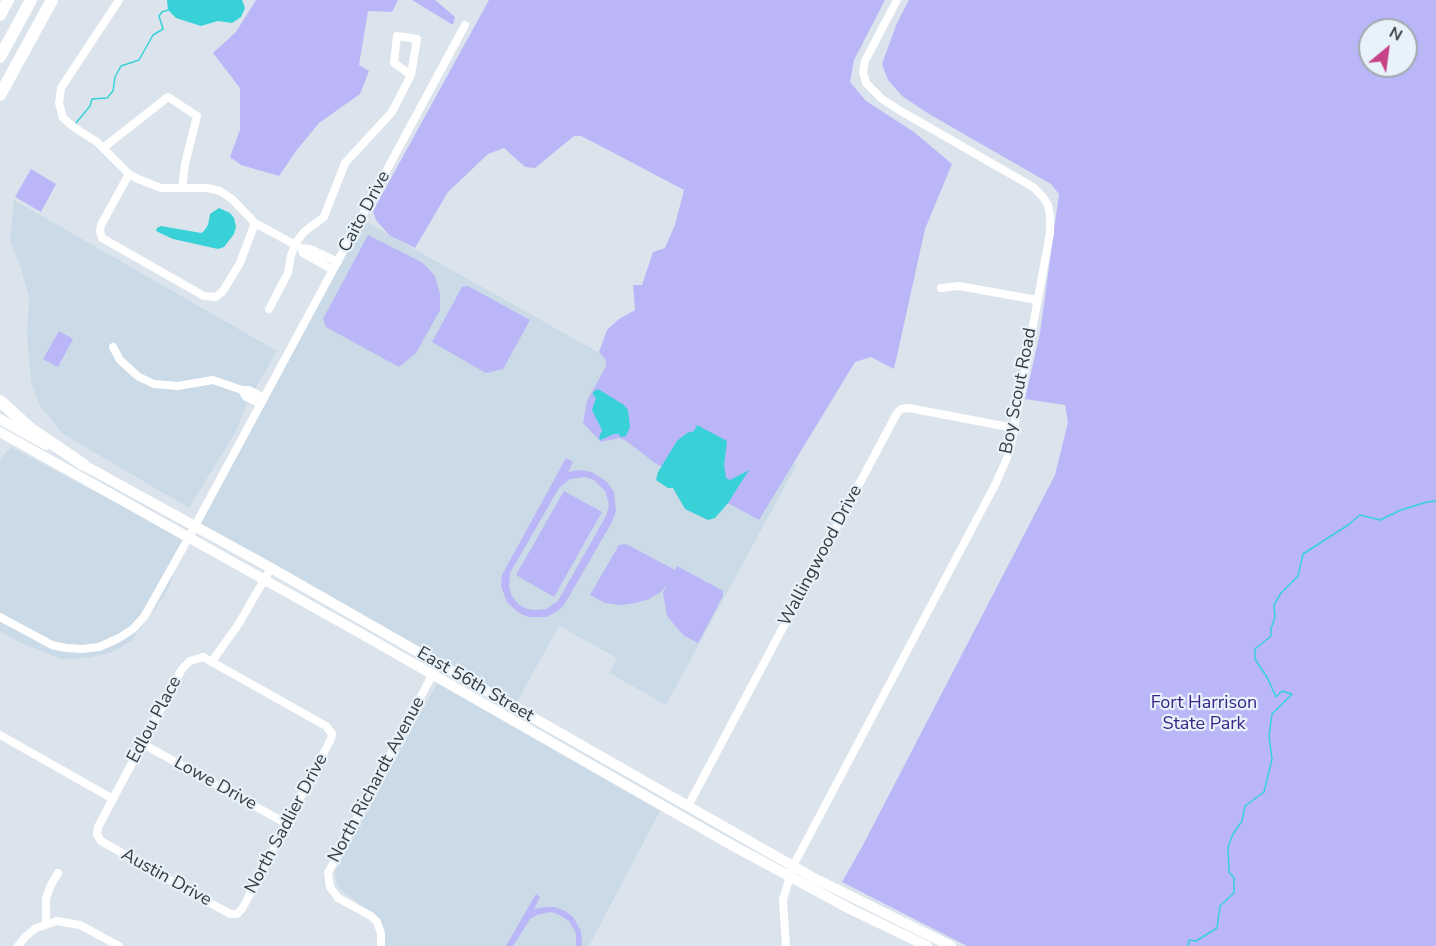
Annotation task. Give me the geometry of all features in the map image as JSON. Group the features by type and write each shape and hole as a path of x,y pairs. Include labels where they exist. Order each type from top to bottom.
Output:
{"highway":[{"path":"0,15 8,0"},
{"path":"0,57 31,0"},
{"path":"0,100 3,90 52,0"},
{"path":"0,401 31,429 84,465"}],"main road":[{"name":"East 56th Street","path":"0,419 84,465 264,579 602,770 791,871 853,898 951,946"},
{"name":"East 56th Street","path":"0,432 192,532 271,568 688,806 850,909 927,946"}],"street":[{"path":"119,0 64,82 59,94 59,106 68,123 103,148 129,174 155,187 207,188 220,191 232,199 255,223 298,246 303,253 336,266"},
{"name":"Boy Scout Road","path":"786,946 783,904 791,871 996,483 1009,451 1050,233 1049,210 1043,196 1033,187 888,103 866,83 863,72 865,61 897,0"},
{"name":"Caito Drive","path":"0,617 55,646 82,649 107,644 124,635 144,617 465,25"},
{"path":"269,309 288,273 305,231 324,217 345,163 392,112 411,75 417,39 397,36 394,63 411,75"},
{"path":"103,148 168,97 197,116 185,164 182,188"},
{"path":"129,174 100,225 102,238 204,296 216,297 228,284 243,257 255,223"},
{"path":"941,288 959,286 1036,300"},
{"path":"113,347 120,360 132,371 154,384 178,386 213,380 242,390 246,397 262,401"},
{"name":"Wallingwood Drive","path":"688,806 897,413 909,408 1014,428"},
{"path":"212,661 238,625 271,568"},
{"name":"Edlou Place","path":"97,836 98,827 183,668 196,658 205,657 212,661"},
{"name":"North Sadlier Drive","path":"212,661 326,726 331,731 332,739 242,909 237,914"},
{"name":"North Richardt Avenue","path":"381,946 381,933 377,922 371,916 338,898 331,889 328,873 438,664"},
{"path":"0,735 113,799"},
{"name":"Lowe Drive","path":"143,744 287,825"},
{"path":"602,770 608,760"},
{"name":"Austin Drive","path":"97,836 101,841 230,914 237,914"},
{"path":"46,923 47,895 58,873"},
{"path":"18,946 29,933 46,923 57,921 77,924 119,946"}],"shaded area":[{"path":"14,200 277,351 248,401 236,431 189,508 63,434 40,406 31,382 27,333 29,297 10,241"},
{"path":"361,219 797,464 666,705 609,673 617,658 559,626 514,707 195,526"},
{"path":"11,447 183,541 170,585 162,599 131,641 113,652 88,658 61,659 21,643 0,631 0,459"},
{"path":"437,683 660,811 589,946 383,946 374,916 339,888 335,871"}],"green space":[{"path":"256,0 398,0 392,12 368,11 359,65 369,71 360,94 319,123 279,176 241,165 230,157 240,130 240,88 213,53 236,32"},
{"path":"412,0 435,0 455,17 453,25"},
{"path":"489,0 885,0 854,60 850,82 866,101 914,132 952,164 925,229 894,369 871,357 855,362 759,520 655,463 625,440 619,438 601,442 583,423 587,401 606,366 606,360 599,352 607,330 619,319 635,310 633,285 642,285 653,252 665,248 675,225 684,190 581,136 574,136 535,168 525,167 504,148 488,154 448,192 415,248 389,235 376,220 373,211"},
{"name":"Fort Harrison State Park","path":"909,0 1436,0 1436,946 967,946 842,882 1055,475 1068,422 1065,405 1025,399 1040,333 1059,194 1051,184 902,96 888,80 882,64 897,23"},
{"path":"31,169 56,184 41,212 15,197"},
{"path":"368,235 423,263 435,276 440,294 440,310 416,353 399,367 326,327 323,319"},
{"path":"468,286 530,320 503,369 486,373 432,342 462,287"},
{"path":"59,331 73,339 58,367 43,359"},
{"path":"566,458 573,462 568,472 580,470 592,472 607,482 614,492 616,511 612,522 564,605 546,617 529,617 519,613 507,602 501,586 502,575","holes":["585,477 594,480 605,491 609,504 607,514 558,601 546,609 536,610 527,609 518,604 509,587 510,573 559,488 570,479"]},
{"path":"564,491 602,512 554,597 516,575"},
{"path":"626,544 675,570 677,566 723,591 723,596 698,643 683,635 667,616 663,593 667,585 661,592 649,599 621,605 605,603 590,595 619,545"},
{"path":"536,894 540,897 534,909 555,907 573,917 581,931 582,946 576,946 576,933 569,921 550,912 530,919 513,946 506,946"}],"water":[{"path":"167,0 242,0 245,8 241,17 232,23 218,21 201,26 176,18 168,10"},
{"path":"219,208 230,213 236,227 234,234 224,247 218,249 173,239 156,231 161,226 201,233 208,225 210,214"},
{"path":"598,389 624,405 628,410 630,427 626,436 620,437 619,434 614,434 600,440 602,430 592,410 596,398 593,392"},
{"path":"697,425 727,441 724,465 726,478 730,480 749,470 728,503 715,518 708,520 685,509 673,488 668,488 656,480 658,472 677,441 687,433 694,431"}],"waterway":[{"path":"76,123 90,106 92,99 107,98 113,91 115,77 121,66 139,60 153,35 163,29 159,16 168,10"},
{"path":"1188,946 1189,940 1196,941 1217,928 1220,906 1234,893 1234,878 1229,872 1228,847 1242,821 1245,806 1264,792 1272,759 1269,736 1272,714 1292,694 1282,691 1276,697 1255,659 1255,649 1271,636 1275,617 1274,605 1281,593 1298,576 1303,554 1360,515 1380,520 1401,510 1436,501"}]}
